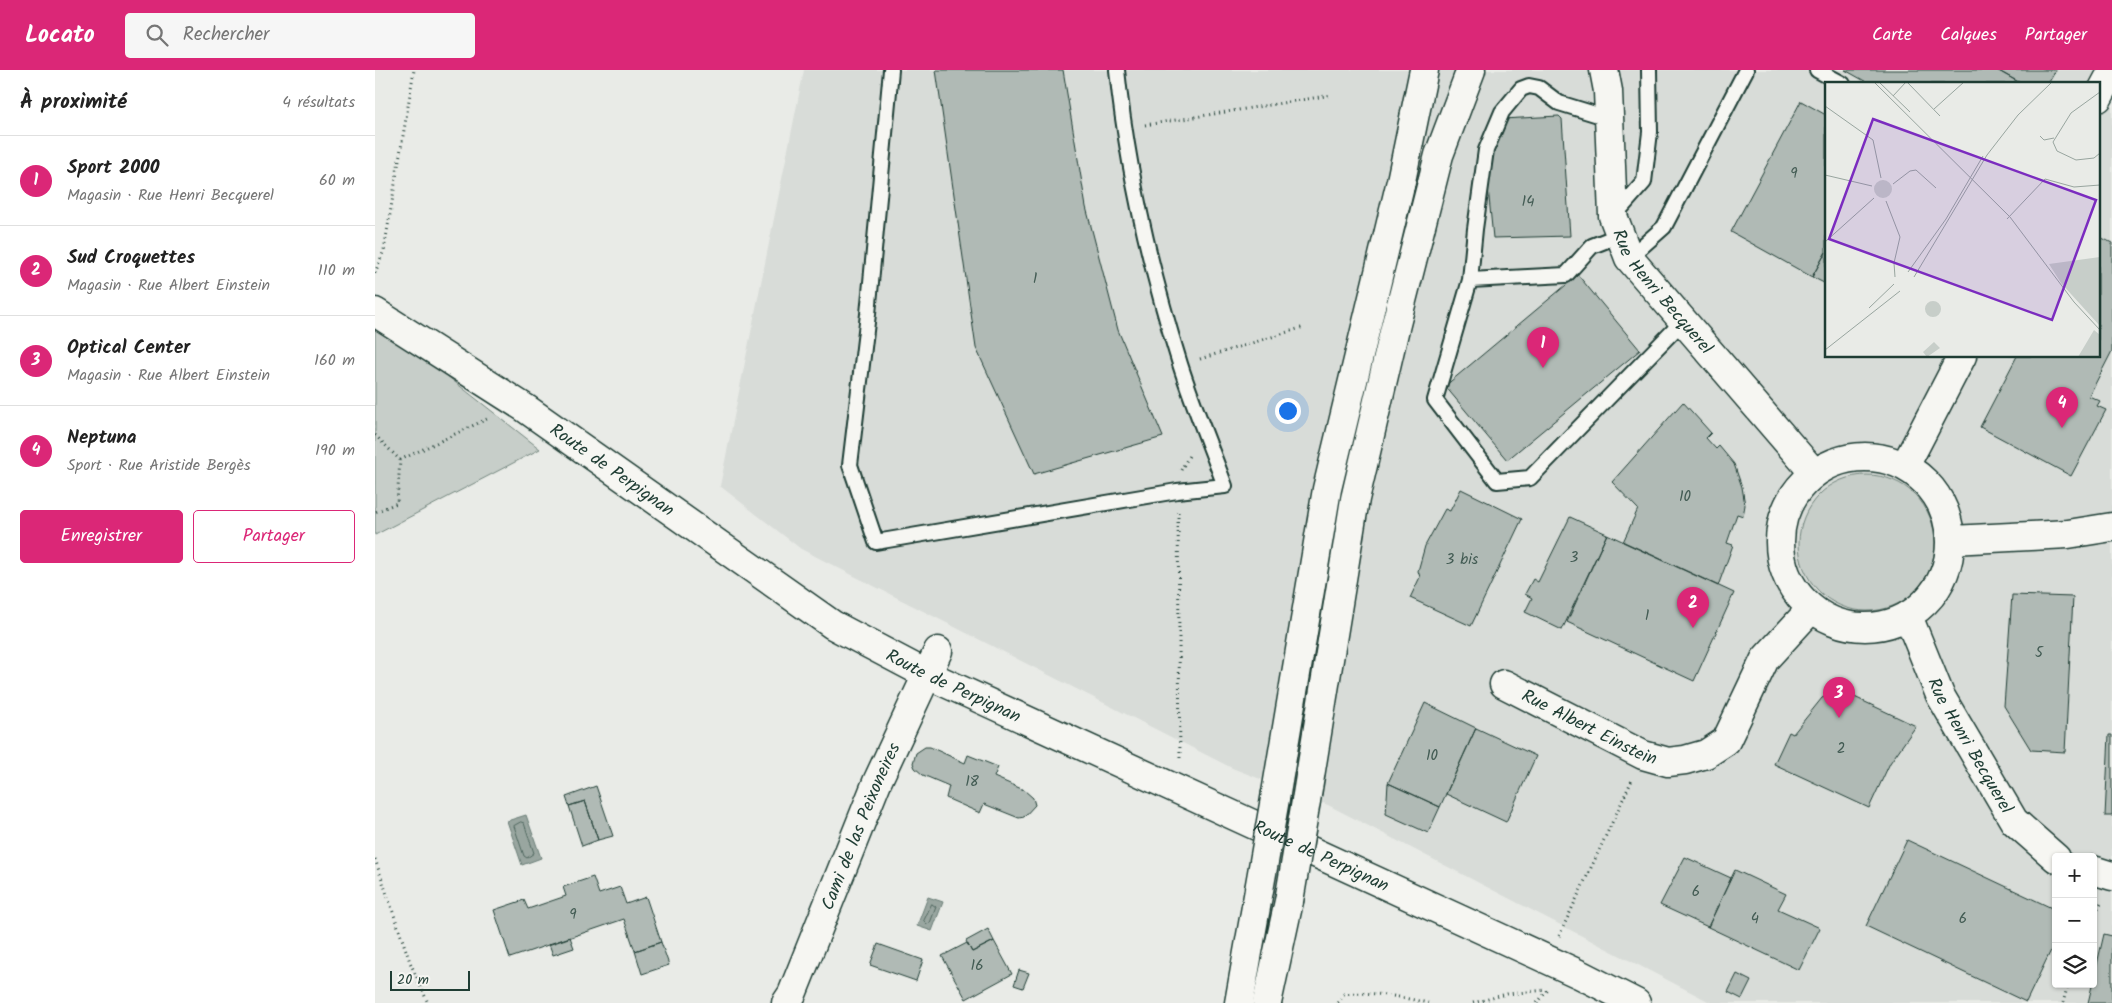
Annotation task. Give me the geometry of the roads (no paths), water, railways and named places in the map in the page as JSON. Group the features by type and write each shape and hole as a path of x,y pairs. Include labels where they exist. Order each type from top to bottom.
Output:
{"street":[{"path":"1239,1003 1327,489 1401,181 1425,70"},
{"path":"1267,1003 1289,900 1357,490 1395,328 1439,155 1471,70"},
{"name":"Rue Henri Becquerel","path":"1604,70 1621,237 1682,322 1814,473"},
{"path":"2099,96 2112,72"},
{"name":"Route de Perpignan","path":"375,312 506,396 833,625 932,662 1636,1003"},
{"path":"1905,466 1961,358"},
{"path":"1858,456 1882,458 1905,466 1924,479 1939,496 1948,518 1952,540 1949,563 1940,584 1927,602 1908,616 1884,626 1859,628 1833,622 1811,609 1794,590 1783,566 1779,540 1787,507 1795,492 1814,473 1835,462 1858,456"},
{"path":"1952,540 2068,534 2112,527"},
{"name":"Rue Albert Einstein","path":"1504,684 1643,755 1668,762 1685,760 1705,754 1726,741 1765,660 1811,609"},
{"name":"Rue Henri Becquerel","path":"1908,616 1940,695 2015,821 2052,854"},
{"name":"Cami de las Peixoneires","path":"786,1003 792,994 877,782 932,662"},
{"path":"2097,871 2112,876"}],"lane":[{"path":"891,70 868,314 850,465 876,542 1177,491 1225,486 1181,365 1152,261 1124,128 1117,70"},
{"path":"1621,237 1644,182 1650,132 1649,70"},
{"path":"1470,280 1566,275 1591,246 1663,227 1746,70"},
{"path":"1817,70 1839,82"},
{"path":"1608,118 1559,103 1539,88 1529,86 1521,89 1502,112 1486,150 1470,280 1435,400 1497,481 1530,478 1682,322"}],"water":[{"path":"526,815 541,858 522,865 507,821"},
{"path":"928,897 943,902 932,931 917,926"}],"place":[{"name":"Sport 2000","path":"1543,368"},
{"name":"Neptuna","path":"2062,428"},
{"name":"Sud Croquettes","path":"1693,628"},
{"name":"Optical Center","path":"1839,718"}]}
